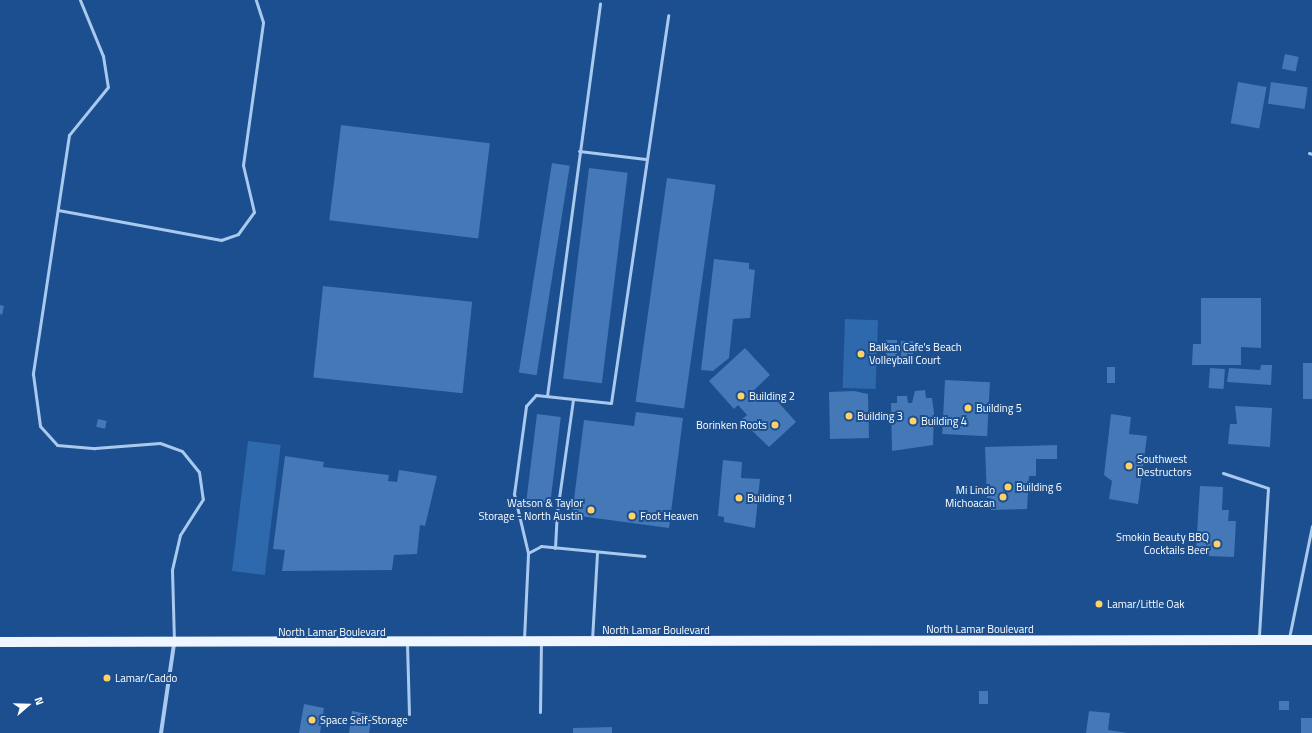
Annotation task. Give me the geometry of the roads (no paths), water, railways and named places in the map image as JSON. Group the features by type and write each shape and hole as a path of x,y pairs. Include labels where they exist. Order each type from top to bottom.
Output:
{"main road":[{"name":"North Lamar Boulevard","path":"0,642 174,644 1312,640"}],"street":[{"path":"161,733 174,644"}],"lane":[{"path":"80,0 104,56 108,87 69,135 33,374 40,426 57,445 95,448 160,443 182,451 199,472 203,499 180,535 172,570 174,644"},
{"path":"58,210 221,240 238,234 254,212 243,165 263,22 256,0"},
{"path":"547,396 600,4"},
{"path":"524,643 528,553 514,494 526,406 536,395 611,403 668,15"},
{"path":"579,151 646,159"},
{"path":"555,548 557,512 573,399"},
{"path":"1223,473 1268,488 1259,640"},
{"path":"1289,640 1312,526"},
{"path":"528,553 541,546 645,556"},
{"path":"592,643 597,552"},
{"path":"407,643 409,714"},
{"path":"540,712 541,643"}],"place":[{"name":"Balkan Cafe's Beach Volleyball Court","path":"861,354"},
{"name":"Building 2","path":"741,396"},
{"name":"Building 5","path":"968,408"},
{"name":"Building 3","path":"849,416"},
{"name":"Building 4","path":"913,421"},
{"name":"Borinken Roots","path":"775,425"},
{"name":"Southwest Destructors","path":"1129,466"},
{"name":"Building 6","path":"1008,487"},
{"name":"Mi Lindo Michoacan","path":"1003,497"},
{"name":"Building 1","path":"739,498"},
{"name":"Watson & Taylor Storage - North Austin","path":"591,510"},
{"name":"Foot Heaven","path":"632,516"},
{"name":"Smokin Beauty BBQ Cocktails Beer","path":"1217,544"},
{"name":"Lamar/Little Oak","path":"1099,604"},
{"name":"Lamar/Caddo","path":"107,678"},
{"name":"Space Self-Storage","path":"312,720"}]}
